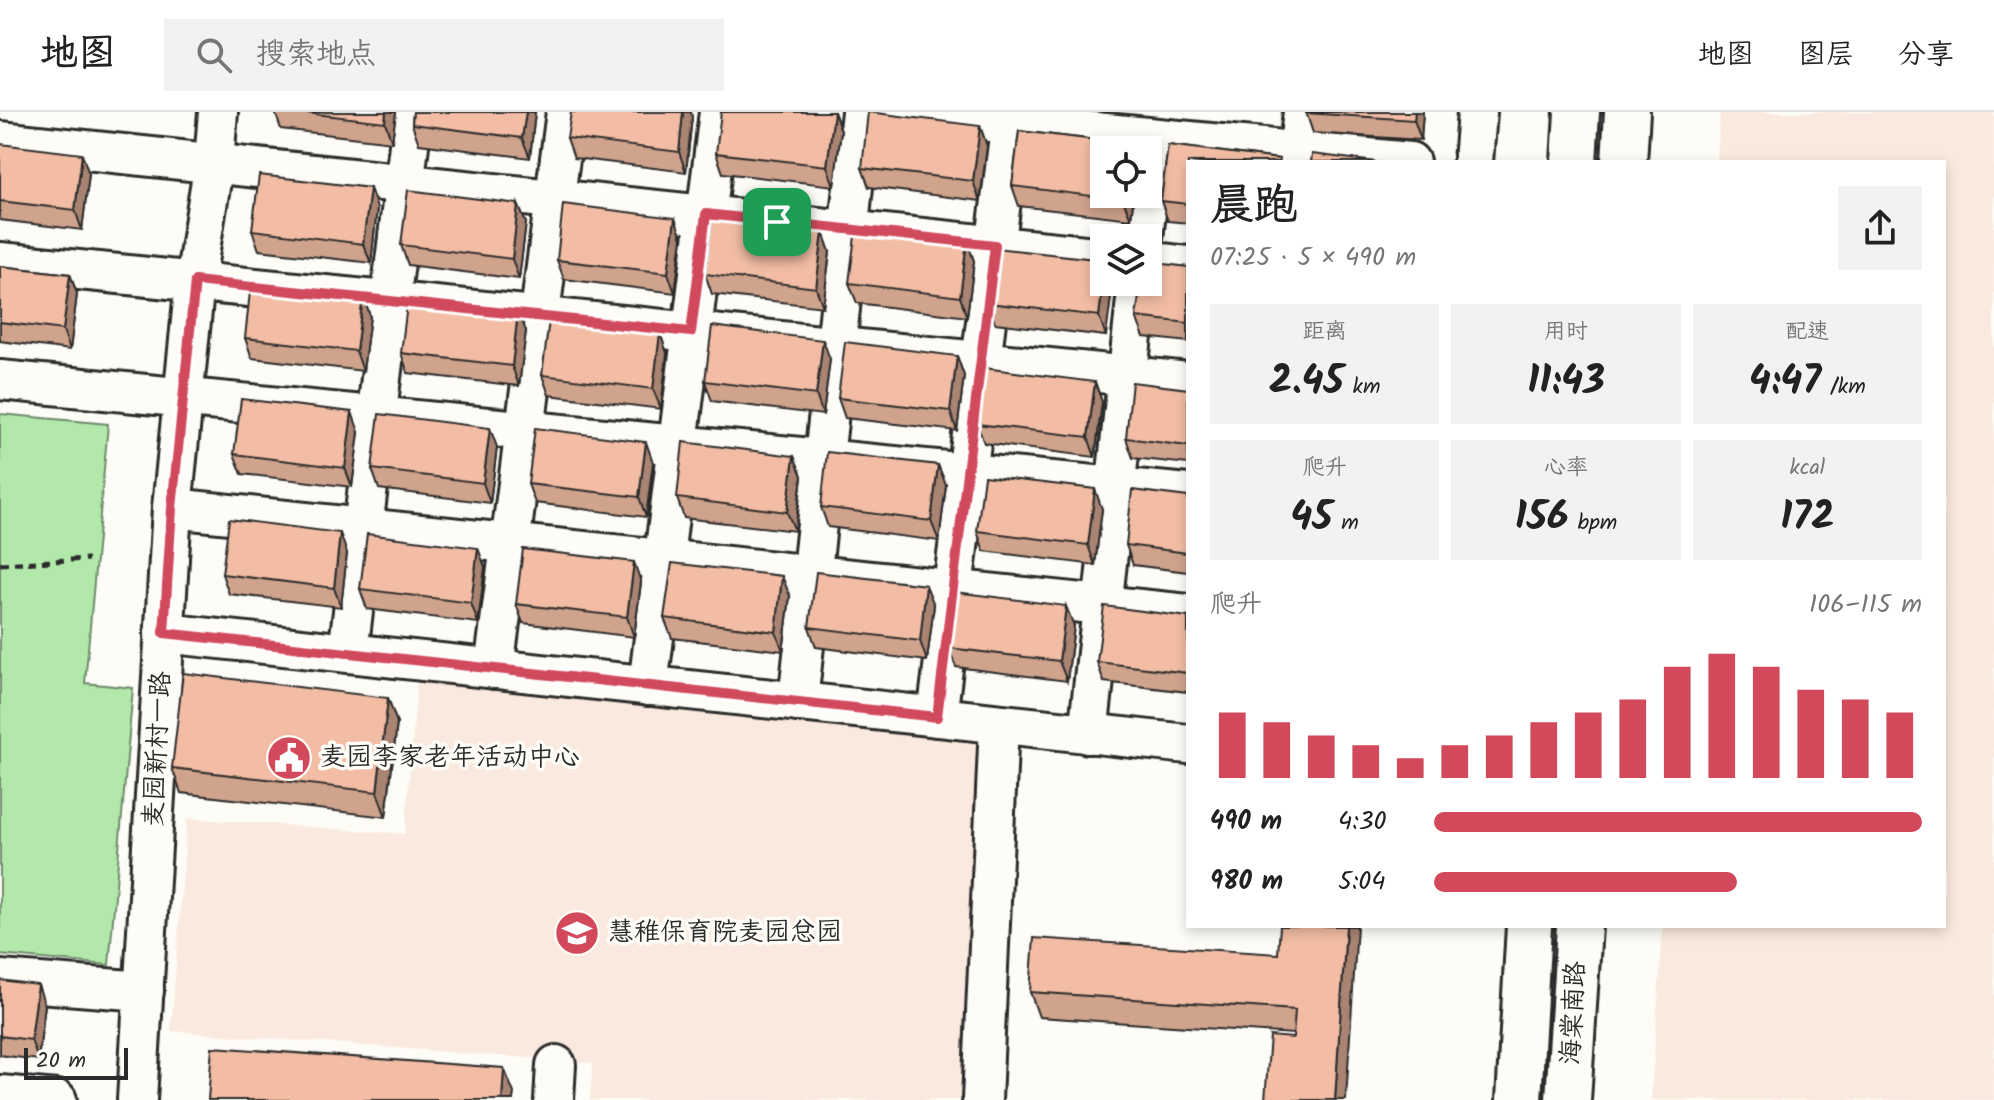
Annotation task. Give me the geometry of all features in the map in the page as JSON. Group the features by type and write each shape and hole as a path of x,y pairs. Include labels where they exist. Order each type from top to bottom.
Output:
{"main road":[{"path":"1574,160 1577,112"},
{"path":"1624,160 1627,112"},
{"name":"海棠南路","path":"1519,1100 1529,928"},
{"name":"海棠南路","path":"1568,1100 1579,928"}],"street":[{"name":"麦园新村一路","path":"137,1100 172,508 195,281 214,162 218,112"},
{"path":"348,653 413,112"},
{"path":"494,669 566,112"},
{"path":"648,686 719,112"},
{"path":"798,702 861,112"},
{"path":"886,112 1011,118 1140,136"},
{"path":"1298,157 1303,112"},
{"path":"1473,160 1477,112"},
{"path":"937,717 1011,118"},
{"path":"1162,139 1298,157 1365,160"},
{"path":"0,141 1090,255"},
{"path":"0,262 1186,382"},
{"path":"1162,263 1186,266"},
{"path":"1088,734 1137,296"},
{"path":"0,380 1186,494"},
{"path":"172,508 1186,614"},
{"path":"164,633 1186,744"},
{"path":"982,1100 999,724"},
{"path":"0,980 144,991"},
{"path":"0,1095 57,1100"}],"path":[{"path":"0,564 88,559"}],"shaded area":[{"path":"1720,112 1994,112 1994,1100 1651,1100 1663,928 1946,928 1946,160 1717,160"},
{"name":"慧稚保育院麦园总园","path":"417,681 992,725 963,1100 590,1100 593,1063 171,1031 187,818 405,834"}],"green space":[{"path":"0,414 108,424 85,683 133,688 109,965 0,955"}],"building":[{"path":"297,112 386,112 385,122"},
{"path":"413,112 526,112 522,138 412,124"},
{"path":"571,112 683,112 679,152 567,138"},
{"path":"721,112 834,112 827,166 716,153"},
{"path":"868,112 980,126 973,181 862,168"},
{"path":"1306,112 1415,112 1414,120"},
{"path":"1019,131 1090,139 1090,196 1012,186"},
{"path":"0,144 82,154 75,210 0,201"},
{"path":"1168,145 1279,159 1186,160 1186,204 1162,201"},
{"path":"1312,154 1360,160 1311,160"},
{"path":"259,175 370,188 363,244 252,230"},
{"path":"408,190 518,204 512,259 401,245"},
{"path":"563,204 675,218 668,273 557,260"},
{"path":"712,218 823,232 816,288 705,274"},
{"path":"856,228 967,241 960,297 849,283"},
{"path":"995,248 1090,258 1090,296 1101,296 1099,316 988,303"},
{"path":"1162,264 1186,267 1186,323 1136,317 1139,296 1162,296"},
{"path":"0,266 70,274 63,330 0,322"},
{"path":"251,282 363,296 356,351 245,338"},
{"path":"408,297 518,311 512,366 401,353"},
{"path":"549,320 660,333 653,389 542,375"},
{"path":"712,326 823,340 816,395 705,381"},
{"path":"845,342 957,356 950,411 838,398"},
{"path":"984,368 1095,382 1088,437 977,424"},
{"path":"1132,382 1186,389 1186,446 1126,438"},
{"path":"241,399 352,412 345,468 234,454"},
{"path":"379,414 490,428 483,483 372,469"},
{"path":"535,428 646,442 639,497 528,484"},
{"path":"683,442 794,456 787,512 677,498"},
{"path":"827,452 938,465 931,521 821,507"},
{"path":"984,476 1095,489 1088,545 977,531"},
{"path":"1132,490 1186,497 1186,553 1126,545"},
{"path":"229,519 340,533 334,588 222,574"},
{"path":"367,534 478,548 471,603 360,589"},
{"path":"523,549 634,562 627,617 516,604"},
{"path":"672,563 782,576 776,632 664,618"},
{"path":"816,572 926,585 920,641 809,627"},
{"path":"955,592 1066,606 1059,661 949,648"},
{"path":"1104,606 1186,617 1186,673 1097,662"},
{"name":"麦园李家老年活动中心","path":"183,673 388,698 377,792 172,768"},
{"path":"1280,928 1346,928 1335,1100 1265,1100 1270,1036 1293,1038 1295,1010 1030,992 1034,938 1278,954"},
{"path":"0,980 38,985 31,1040 0,1036"},
{"path":"212,1047 504,1068 502,1100 208,1100"}],"place":[{"name":"麦园李家老年活动中心","path":"289,758"},
{"name":"慧稚保育院麦园总园","path":"577,933"}],"route":[{"path":"706,214 777,222 995,245 937,717 164,633 172,508 195,281 691,332 706,214"}]}
